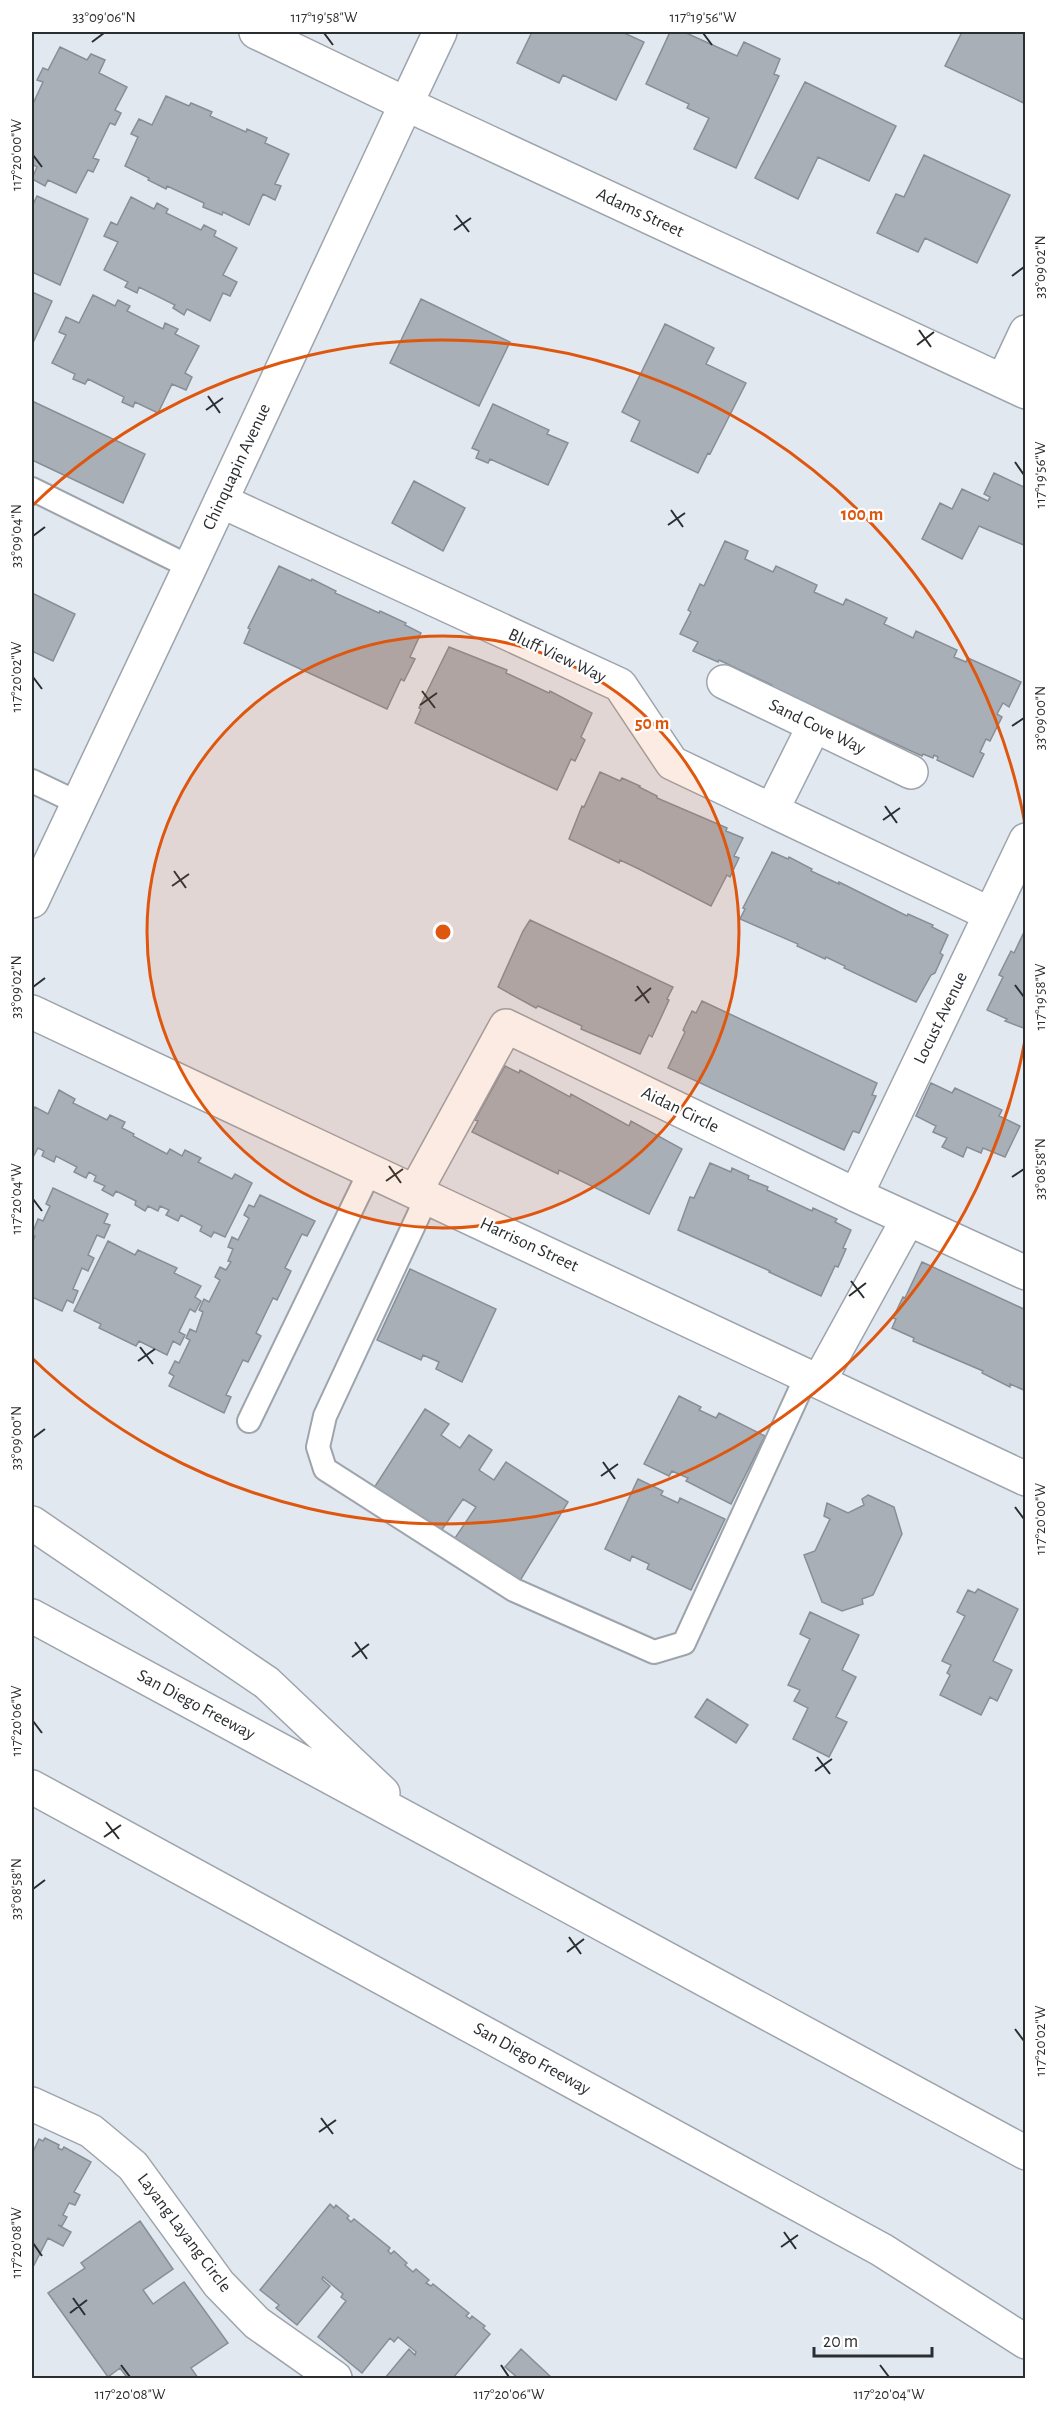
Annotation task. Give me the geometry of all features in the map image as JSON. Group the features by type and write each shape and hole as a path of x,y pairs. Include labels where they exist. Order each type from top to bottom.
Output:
{"main road":[{"name":"Adams Street","path":"256,32 1014,386"},
{"name":"Chinquapin Avenue","path":"32,901 440,32"},
{"path":"1014,386 1026,332"},
{"name":"Bluff View Way","path":"220,501 620,685 672,763 990,914"},
{"name":"Sand Cove Way","path":"724,682 911,772"},
{"path":"772,810 814,726"},
{"name":"Locust Avenue","path":"856,1195 1026,840"},
{"name":"Harrison Street","path":"32,1012 1026,1479"},
{"name":"Aidan Circle","path":"421,1194 506,1026 856,1195 1026,1272"},
{"path":"813,1378 908,1219"},
{"path":"32,1523 267,1683 415,1823"},
{"name":"San Diego Freeway","path":"32,1616 1026,2153"},
{"name":"San Diego Freeway","path":"32,1787 882,2250 1026,2342"},
{"name":"Layang Layang Circle","path":"32,2104 92,2131 133,2166 219,2284 257,2323 332,2377"}],"lane":[{"path":"32,489 190,567"},
{"path":"32,781 78,803"},
{"path":"249,1421 370,1171"},
{"path":"421,1194 325,1416 318,1447 326,1469 514,1590 654,1652 684,1642 813,1378"}],"building":[{"path":"532,32 622,32 644,42 616,100 563,75 559,83 517,63"},
{"path":"670,32 684,32 737,56 744,42 780,59 774,74 779,76 736,168 694,149 709,118 687,108 689,104 646,84"},
{"path":"962,32 1026,32 1026,104 945,66"},
{"path":"60,47 87,60 91,54 105,60 99,73 127,87 115,110 121,113 115,125 110,123 93,158 99,160 93,172 88,170 76,193 48,180 45,186 32,179 37,167 32,164 32,106 43,82 37,80 43,68 48,70"},
{"path":"805,82 896,126 869,181 818,157 798,199 755,178"},
{"path":"166,96 189,106 191,103 212,112 210,116 246,132 247,129 267,138 265,143 289,154 275,184 281,186 275,200 263,194 249,225 223,212 222,215 203,207 204,203 167,186 166,189 125,166 138,137 131,134 139,119 152,125"},
{"path":"924,155 1010,195 977,263 925,238 918,252 877,233 896,194 904,197"},
{"path":"37,196 88,219 60,285 32,272 32,207"},
{"path":"131,197 154,209 157,203 168,209 166,213 201,230 204,225 216,231 214,236 237,248 223,275 237,282 230,296 223,293 210,321 187,309 184,315 173,308 175,305 139,287 137,293 125,287 128,282 104,270 118,242 104,236 111,222 117,225"},
{"path":"32,292 52,301 32,345"},
{"path":"93,295 115,306 118,300 130,306 127,311 163,329 165,323 178,329 175,334 199,346 185,373 192,377 186,390 172,384 158,413 135,402 133,407 122,402 124,397 88,379 85,384 73,379 75,374 52,363 66,335 59,332 66,317 79,323"},
{"path":"421,299 510,342 479,406 390,363"},
{"path":"665,324 714,348 706,364 746,383 698,473 631,441 640,421 622,412"},
{"path":"32,401 145,454 123,503 32,460"},
{"path":"493,404 549,430 547,434 568,443 548,485 490,459 488,463 476,458 479,451 472,448"},
{"path":"994,473 1026,488 1026,546 979,526 962,559 922,539 940,503 952,509 962,489 988,501 990,497 984,494"},
{"path":"414,481 465,508 443,551 392,523"},
{"path":"725,541 748,551 745,559 773,572 776,566 817,585 814,592 843,605 846,599 887,618 884,624 913,638 916,631 957,650 954,657 966,662 968,658 1021,682 1009,707 1003,703 997,714 1002,717 990,741 986,739 980,752 984,754 973,777 937,760 938,757 934,755 933,758 923,754 922,756 771,687 772,685 719,660 718,662 693,651 698,642 680,634 691,612 688,610 700,584 704,586"},
{"path":"279,566 311,581 312,579 336,591 335,593 379,613 380,611 406,623 405,625 421,633 410,657 415,659 404,681 401,679 387,709 244,643 250,629 248,628"},
{"path":"32,593 75,614 53,661 32,651"},
{"path":"449,647 507,670 506,673 549,693 550,691 592,713 581,737 585,740 575,761 571,759 557,790 415,723 421,709 419,708"},
{"path":"600,772 620,781 622,778 640,786 657,798 727,828 726,831 743,838 734,856 739,858 711,906 620,860 619,863 569,839 582,806 584,807"},
{"path":"772,852 788,859 789,857 812,869 811,871 839,884 839,882 907,916 908,914 933,925 932,927 948,935 935,973 931,975 916,1002 826,957 825,959 797,946 798,944 740,919 745,909 743,908"},
{"path":"530,920 673,987 652,1037 649,1035 640,1054 581,1029 582,1026 538,1006 536,1008 498,987"},
{"path":"1026,928 1026,1029 1005,1021 1007,1019 987,1010 1003,977 999,975 1011,951 1014,953"},
{"path":"702,1001 877,1083 872,1095 876,1096 859,1133 853,1131 844,1150 668,1068 692,1011 696,1013"},
{"path":"505,1066 519,1073 520,1070 570,1097 571,1094 629,1126 631,1121 682,1149 649,1214 559,1170 558,1174 472,1132 478,1121 475,1120"},
{"path":"931,1083 952,1093 955,1088 1002,1110 999,1116 1020,1126 1005,1157 983,1148 981,1153 967,1147 963,1157 942,1147 947,1138 933,1132 936,1126 916,1116"},
{"path":"59,1090 75,1099 73,1103 107,1120 110,1115 125,1122 122,1128 167,1154 170,1149 182,1156 185,1150 201,1158 198,1162 232,1179 235,1174 252,1183 225,1237 214,1232 211,1237 200,1231 202,1226 181,1215 178,1221 166,1215 169,1210 160,1206 158,1211 148,1206 145,1211 135,1205 136,1201 116,1191 113,1196 102,1190 105,1186 94,1181 96,1176 89,1172 86,1178 74,1172 77,1167 56,1156 54,1162 42,1156 44,1151 38,1148 32,1159 32,1112 35,1107 48,1114"},
{"path":"710,1163 731,1172 732,1168 749,1176 748,1179 768,1187 767,1190 812,1211 813,1208 837,1219 835,1222 851,1230 838,1267 835,1266 821,1296 678,1230 690,1197 694,1198"},
{"path":"53,1188 108,1214 104,1223 110,1225 104,1238 97,1235 88,1255 94,1258 88,1271 82,1268 73,1289 78,1291 73,1303 67,1300 62,1311 32,1297 32,1244 35,1236 32,1234 38,1219 43,1221 50,1206 46,1204"},
{"path":"260,1195 315,1221 307,1236 302,1234 285,1268 291,1271 277,1300 273,1298 256,1333 261,1336 248,1362 243,1360 226,1395 231,1397 224,1413 169,1386 174,1376 169,1373 175,1361 179,1363 190,1340 186,1338 190,1329 196,1332 203,1312 199,1310 204,1299 209,1302 220,1280 215,1277 220,1267 226,1270 231,1262 228,1261 233,1249 228,1247 232,1237 238,1240 249,1218 244,1215 249,1205 254,1207"},
{"path":"108,1241 135,1255 138,1250 177,1268 174,1273 201,1286 195,1297 201,1301 195,1312 190,1309 179,1332 185,1335 180,1345 173,1341 167,1355 139,1341 136,1346 99,1328 101,1324 74,1311"},
{"path":"922,1262 1026,1310 1026,1391 1010,1384 1010,1387 982,1373 983,1371 913,1341 914,1338 892,1328 896,1319 893,1318"},
{"path":"410,1269 496,1309 462,1382 436,1369 439,1362 423,1355 421,1360 377,1340"},
{"path":"679,1396 701,1407 699,1410 716,1418 719,1413 765,1436 731,1504 686,1481 688,1478 672,1471 669,1476 644,1464"},
{"path":"425,1409 449,1424 441,1435 460,1448 469,1435 492,1450 479,1470 494,1480 506,1462 568,1502 518,1584 453,1541 476,1507 463,1499 439,1534 372,1491"},
{"path":"638,1479 663,1491 661,1495 678,1503 680,1498 725,1519 691,1590 647,1569 649,1564 632,1556 630,1561 605,1549"},
{"path":"868,1495 894,1507 902,1534 873,1595 862,1599 863,1604 842,1611 822,1602 804,1555 815,1551 830,1519 824,1516 827,1503 848,1513 864,1505 862,1499"},
{"path":"978,1589 1018,1609 993,1661 1012,1670 997,1701 990,1697 981,1715 940,1695 950,1675 947,1673 951,1665 942,1661 965,1616 957,1612 968,1590 975,1593"},
{"path":"810,1612 859,1635 842,1670 856,1677 836,1717 847,1722 829,1757 793,1739 808,1708 794,1701 800,1690 788,1685 810,1639 800,1634"},
{"path":"707,1699 748,1725 736,1743 695,1717"},
{"path":"45,2138 59,2145 58,2148 62,2150 64,2147 91,2162 74,2192 80,2195 75,2205 69,2203 63,2215 67,2217 62,2226 58,2225 71,2232 63,2246 48,2238 34,2265 32,2263 32,2154 39,2139 43,2141"},
{"path":"330,2204 334,2208 336,2205 349,2216 347,2218 351,2222 354,2219 390,2248 388,2251 391,2254 394,2251 413,2272 416,2269 429,2280 426,2283 431,2286 433,2284 469,2313 466,2316 470,2319 472,2316 485,2326 483,2328 490,2334 453,2378 385,2378 409,2349 415,2355 416,2352 398,2337 394,2342 390,2338 362,2373 318,2337 346,2301 341,2297 343,2294 323,2277 322,2279 330,2286 297,2325 276,2308 279,2305 260,2290"},
{"path":"140,2221 173,2269 143,2290 153,2304 184,2282 228,2343 191,2368 198,2378 122,2378 126,2376 120,2368 108,2377 48,2293 85,2268 81,2263"},
{"path":"521,2349 552,2378 518,2378 505,2367"}]}
